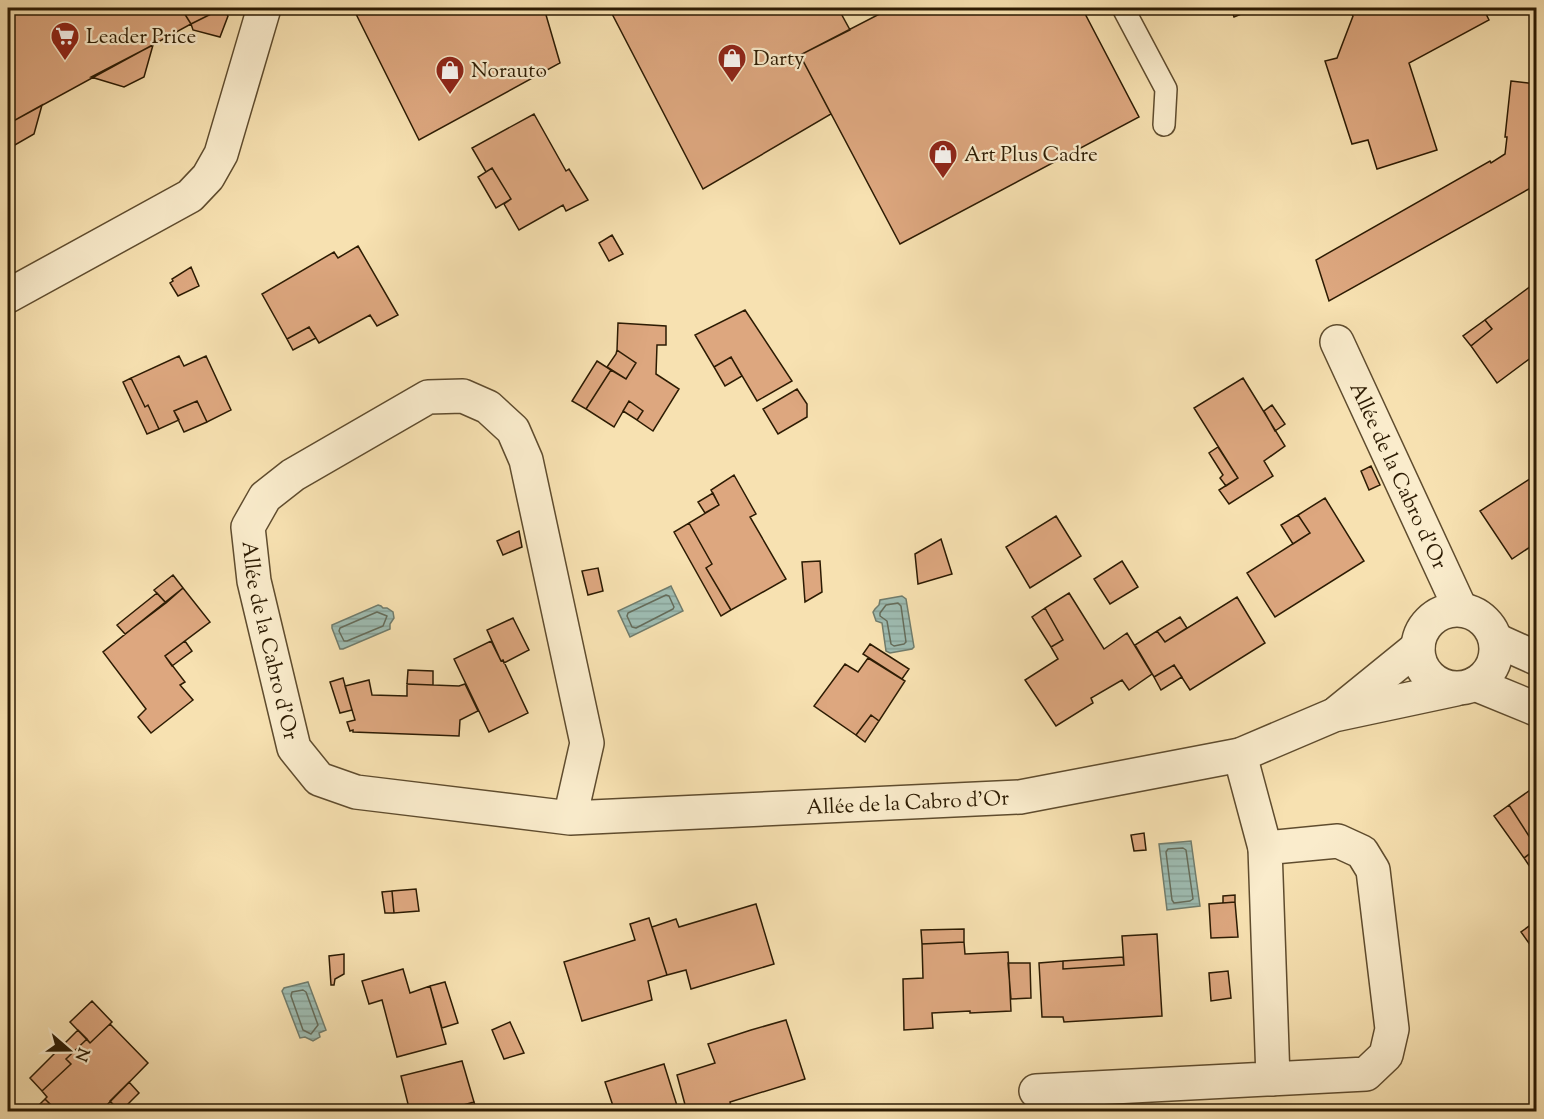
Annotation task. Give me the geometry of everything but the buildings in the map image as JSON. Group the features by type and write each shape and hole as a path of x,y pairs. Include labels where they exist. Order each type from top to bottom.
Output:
{"street":[{"path":"9,292 190,196 208,177 221,154 264,8"},
{"name":"Allée de la Cabro d'Or","path":"1337,342 1460,608"},
{"name":"Allée de la Cabro d'Or","path":"570,818 587,743 526,460 513,430 488,407 463,396 428,397 293,475 265,497 248,527 254,581 294,748 319,779 356,792 570,818 1020,797 1240,755 1334,715 1466,686"},
{"path":"1466,686 1489,673 1496,657 1496,640 1489,625 1477,614 1460,608 1440,612 1424,626 1418,647 1422,667 1436,682 1466,686 1536,709"},
{"path":"1496,640 1536,658"},
{"name":"Allée de la Cabro d'Or","path":"1334,715 1418,647"},
{"path":"1240,755 1264,848 1273,1079"},
{"path":"1036,1091 1366,1074 1386,1055 1392,1029 1373,870 1362,852 1338,841 1264,848"}],"lane":[{"path":"1124,8 1166,89 1164,125"}],"water":[{"path":"671,586 683,611 630,637 618,611"},
{"path":"902,596 906,599 914,647 890,653 886,651 882,623 876,621 873,612 880,600"},
{"path":"378,605 393,612 394,618 390,629 340,649 332,625"},
{"path":"1191,841 1200,906 1167,910 1159,844"},
{"path":"308,982 326,1030 319,1033 320,1037 313,1041 305,1037 300,1038 282,991 284,988"}],"place":[{"name":"Leader Price","path":"65,62"},
{"name":"Darty","path":"732,84"},
{"name":"Norauto","path":"450,96"},
{"name":"Art Plus Cadre","path":"943,180"}]}
